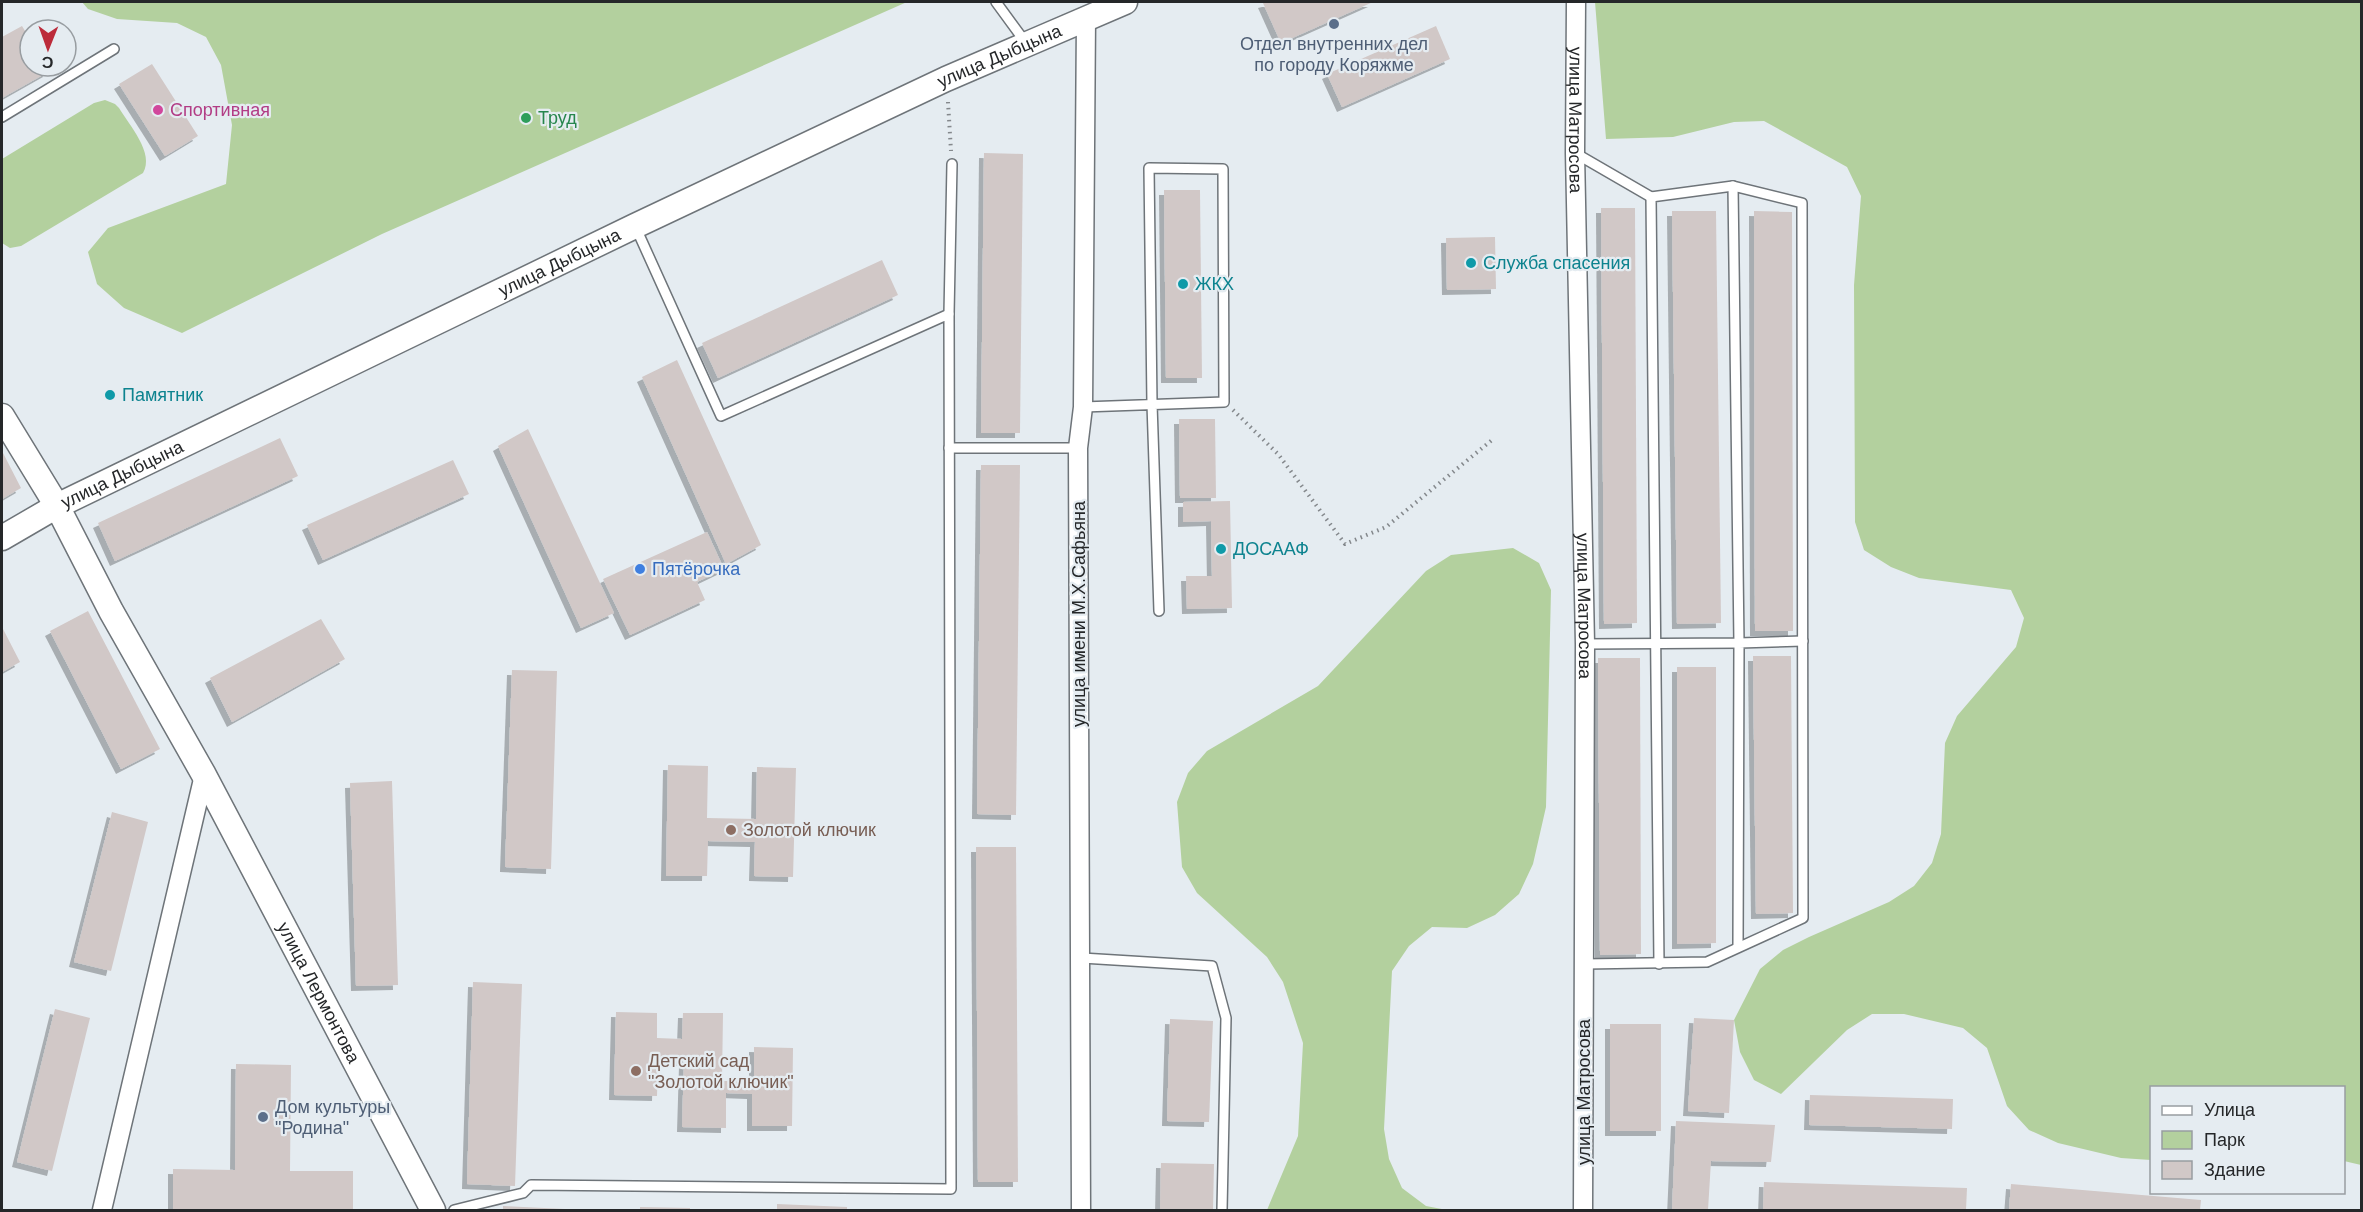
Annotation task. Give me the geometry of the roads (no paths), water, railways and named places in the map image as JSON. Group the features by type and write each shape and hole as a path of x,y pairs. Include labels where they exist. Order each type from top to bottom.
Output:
{"street":[{"name":"улица Дыбцына","path":"2,538 57,506 635,226 946,79 1125,2"},
{"name":"улица Матросова","path":"1576,2 1575,153 1585,644 1583,1210"},
{"name":"улица имени М.Х.Сафьяна","path":"1081,1210 1082,958 1078,448 1083,407 1086,18"},
{"name":"улица Лермонтова","path":"2,416 57,506 111,611 204,775 433,1210"},
{"path":"102,1210 204,775"}],"lane":[{"path":"996,2 1026,43"},
{"path":"2,117 114,49"},
{"path":"1575,153 1651,197 1733,186 1803,203 1803,918 1707,962 1585,964"},
{"path":"454,1210 523,1193 531,1185 951,1189 949,314 952,164"},
{"path":"1083,407 1152,404 1224,402 1223,169 1149,168 1152,404 1159,611"},
{"path":"1733,186 1739,643 1738,947"},
{"path":"1651,197 1659,964"},
{"path":"635,226 721,416 949,314"},
{"path":"950,448 1078,448"},
{"path":"1585,644 1803,641"},
{"path":"1082,958 1212,966 1226,1018 1222,1210"}],"place":[{"name":"Отдел внутренних дел по городу Коряжме","path":"1334,24"},
{"name":"Спортивная","path":"158,110"},
{"name":"Труд","path":"526,118"},
{"name":"Служба спасения","path":"1471,263"},
{"name":"ЖКХ","path":"1183,284"},
{"name":"Памятник","path":"110,395"},
{"name":"ДОСААФ","path":"1221,549"},
{"name":"Пятёрочка","path":"640,569"},
{"name":"Золотой ключик","path":"731,830"},
{"name":"Детский сад \"Золотой ключик\"","path":"636,1071"},
{"name":"Дом культуры \"Родина\"","path":"263,1117"}]}
